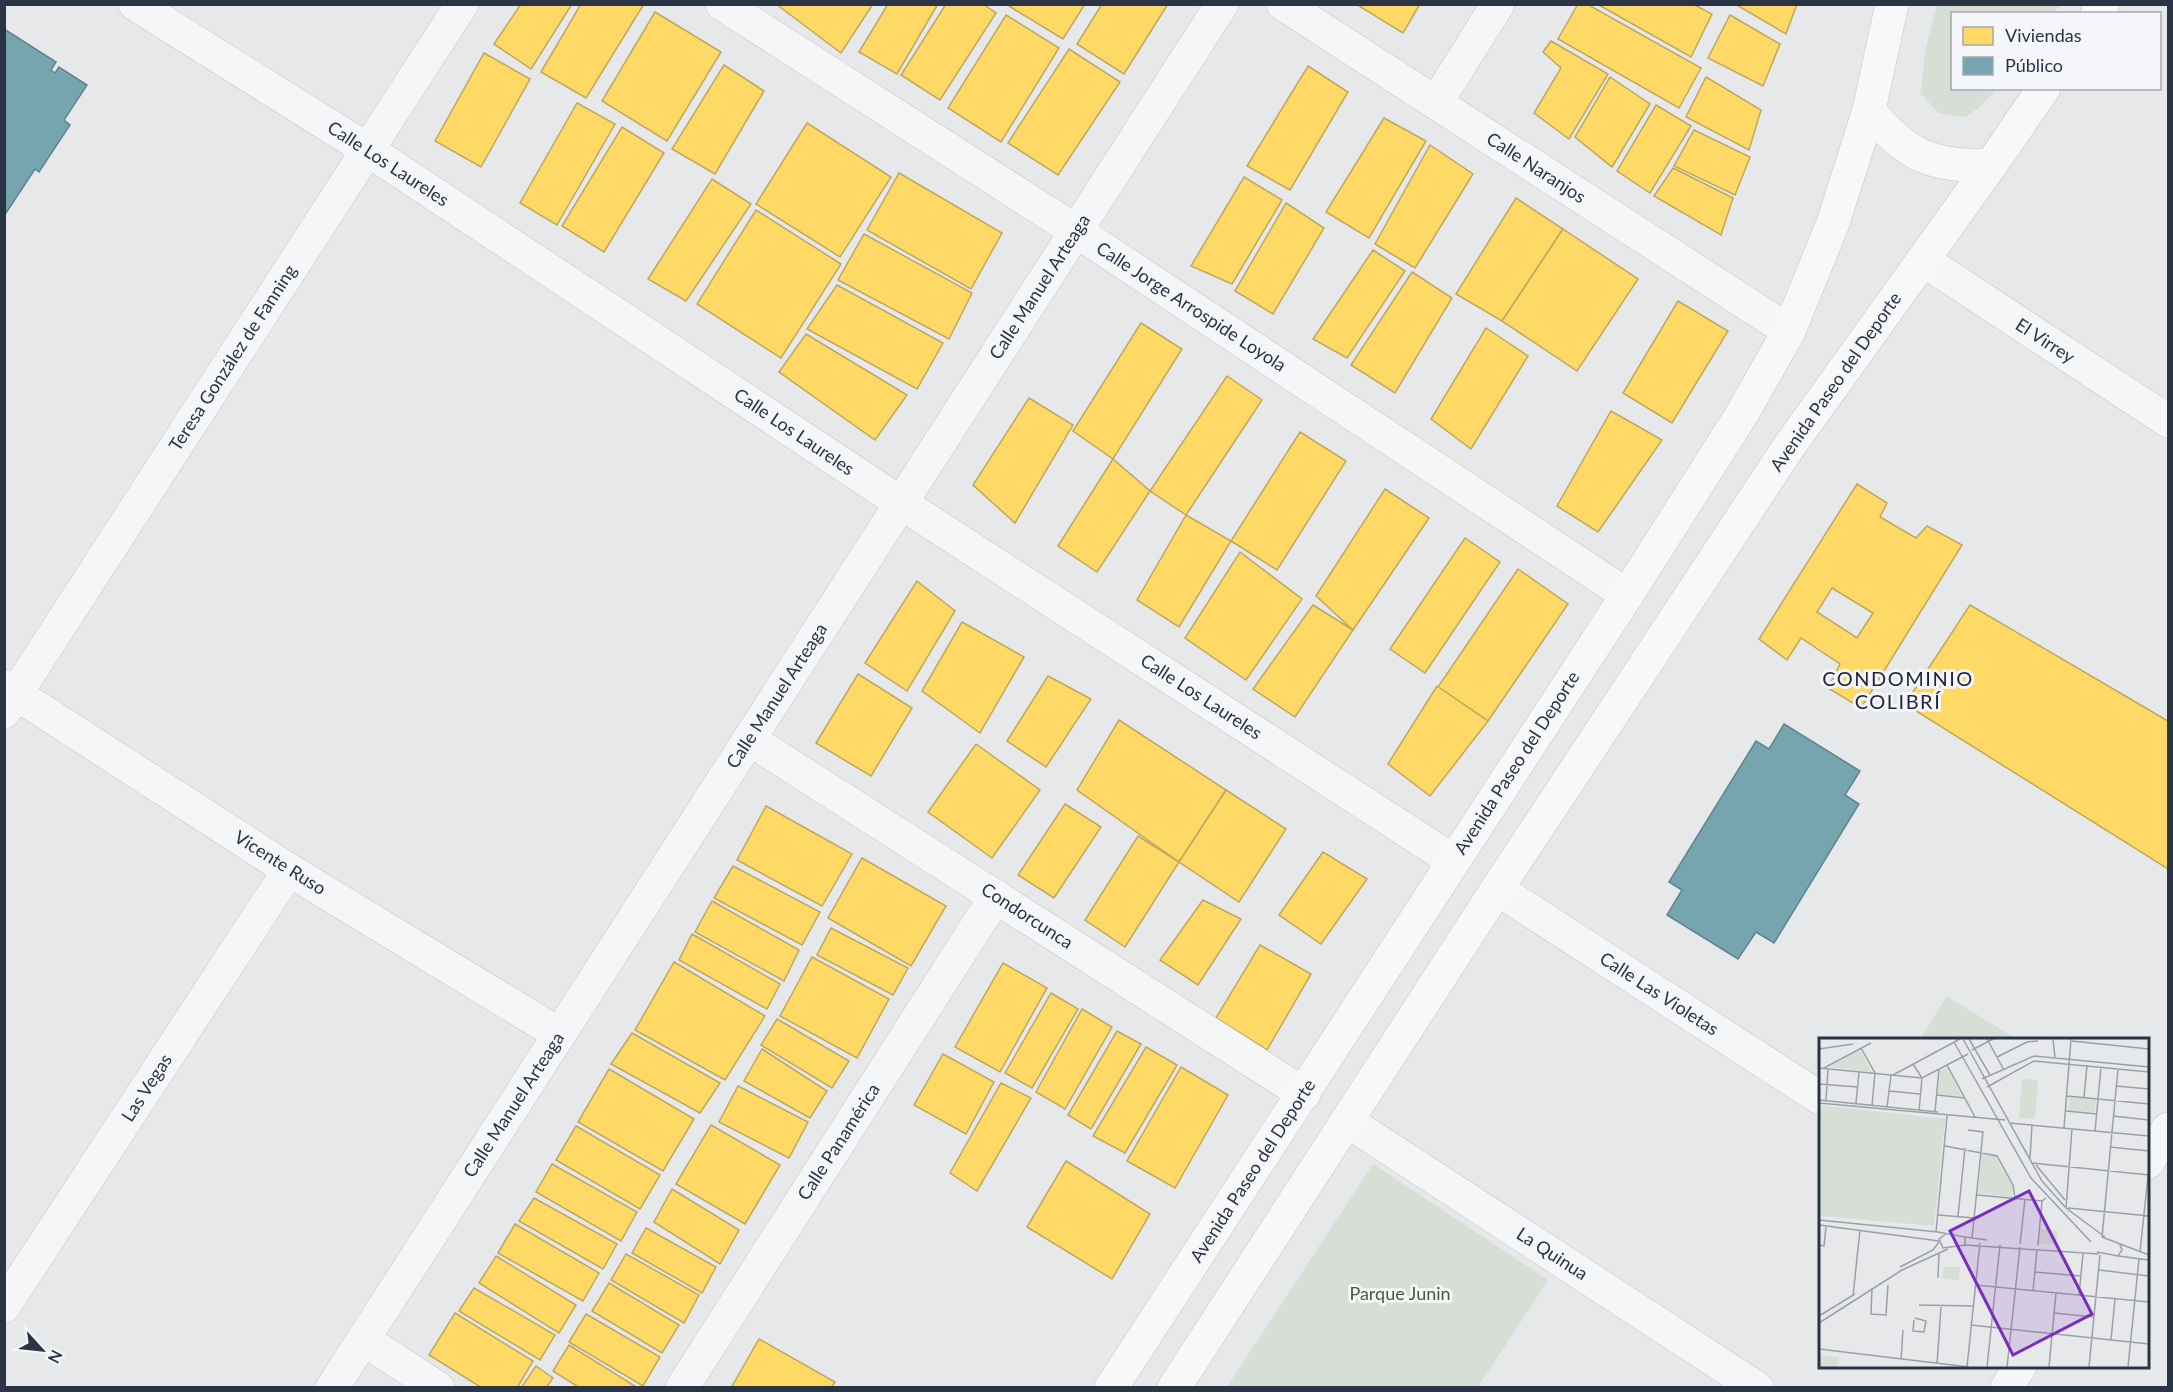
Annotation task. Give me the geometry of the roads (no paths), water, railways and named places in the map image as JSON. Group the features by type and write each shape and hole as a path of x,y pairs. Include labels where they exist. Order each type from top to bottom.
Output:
{"main road":[{"name":"Avenida Paseo del Deporte","path":"1111,1388 1304,1094 1452,860 1627,595 1742,414 1789,331 1833,223 1869,110 1892,4"},
{"name":"Avenida Paseo del Deporte","path":"1177,1386 1497,889 1788,448 2043,90"},
{"path":"1869,110 1886,133 1909,151 1934,162 1962,166 1990,165"}],"street":[{"name":"Calle Los Laureles","path":"135,4 368,150 901,503 1452,860"},
{"name":"Teresa González de Fanning","path":"8,697 462,4"},
{"name":"Calle Jorge Arrospide Loyola","path":"722,4 1076,231 1627,595"},
{"name":"Calle Manuel Arteaga","path":"332,1388 1222,4"},
{"name":"Calle Naranjos","path":"1283,4 1789,331"},
{"path":"1436,103 1498,4"},
{"name":"El Virrey","path":"1923,260 2169,421"},
{"name":"Vicente Ruso","path":"8,697 559,1034"},
{"name":"Condorcunca","path":"749,739 1304,1094"},
{"name":"Las Vegas","path":"4,1306 289,870"},
{"name":"Calle Las Violetas","path":"1497,889 1819,1097"},
{"name":"Calle Panamérica","path":"682,1388 996,896"},
{"name":"La Quinua","path":"1347,1121 1757,1388"},
{"path":"363,1339 438,1388"},
{"path":"2007,1388 2019,1368"}],"district":[{"name":"CONDOMINIO COLIBRÍ","path":"1898,690"}],"park label":[{"name":"Parque Junin","path":"1400,1294"}]}
